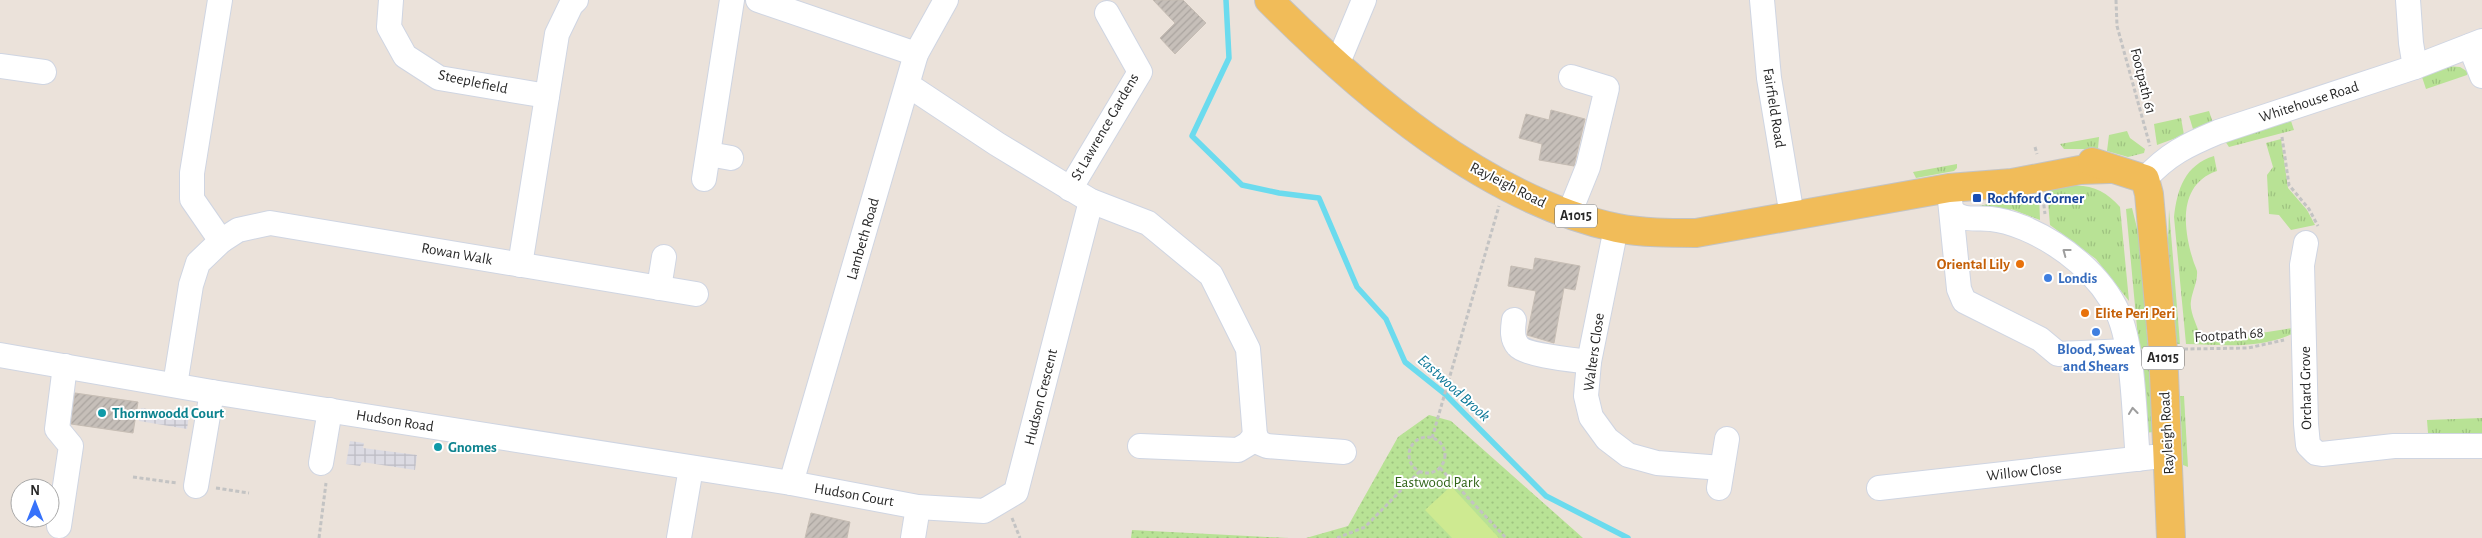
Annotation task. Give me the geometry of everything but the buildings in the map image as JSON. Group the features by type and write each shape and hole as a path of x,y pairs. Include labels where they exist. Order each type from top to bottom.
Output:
{"main road":[{"name":"Rayleigh Road","path":"1269,0 1337,65 1444,150 1504,186 1569,214 1616,228 1664,233 1696,233 1792,216 1950,200 2012,183 2080,170 2109,169 2152,172 2151,209 2169,454 2171,538"}],"street":[{"path":"220,0 192,173 192,199 221,241"},
{"name":"Steeplefield","path":"391,0 389,28 405,56 439,78 547,96"},
{"path":"520,265 557,34 571,5 576,0"},
{"path":"704,179 720,156 732,0"},
{"path":"758,0 916,54"},
{"name":"Lambeth Road","path":"791,484 916,54 946,0"},
{"path":"1337,65 1364,0"},
{"name":"Fairfield Road","path":"1762,0 1768,78 1792,216"},
{"path":"2408,0 2415,66"},
{"name":"St Lawrence Gardens","path":"1070,189 1140,72 1107,13"},
{"path":"2476,43 2482,76"},
{"name":"Whitehouse Road","path":"2152,172 2179,149 2218,132 2415,66 2476,43"},
{"path":"0,66 44,72"},
{"path":"1569,214 1588,167 1607,88 1571,77"},
{"name":"St Lawrence Gardens","path":"908,85 997,144 1090,202 1148,223 1210,275 1248,349 1255,436"},
{"path":"1950,200 1959,289 1964,300 2040,339 2058,354 2128,351"},
{"path":"1950,200 1964,218 1992,219 2016,225 2040,236 2068,254 2110,299 2118,313 2128,351 2138,460"},
{"name":"Hudson Crescent","path":"918,506 984,512 1016,492 1090,202"},
{"name":"Rowan Walk","path":"175,385 191,285 198,263 221,241 238,230 270,223 696,294"},
{"name":"Walters Close","path":"1616,228 1589,362 1586,396 1591,417 1598,430 1617,448 1640,459 1721,478 1727,440"},
{"name":"Orchard Grove","path":"2306,243 2302,266 2308,445 2316,453 2322,454 2394,446 2482,446"},
{"path":"659,288 664,257"},
{"path":"1514,320 1513,333 1515,341 1524,350 1589,362"},
{"name":"Hudson Road","path":"0,355 212,392 791,484"},
{"path":"60,519 71,446 57,429 65,366"},
{"path":"196,486 212,392"},
{"path":"321,462 330,410"},
{"path":"1140,446 1238,450 1248,444 1255,436 1260,443 1267,446 1344,452"},
{"name":"Willow Close","path":"1879,488 2138,460 2169,454"},
{"path":"678,538 691,468"},
{"name":"Hudson Court","path":"791,484 918,506"},
{"path":"913,538 918,506"}],"path":[{"name":"Footpath 61","path":"2116,0 2117,26 2152,172"},
{"path":"2282,137 2289,185 2308,209 2318,227 2306,243"},
{"path":"2035,147 2037,154"},
{"path":"1432,438 1504,186"},
{"path":"2042,189 2045,216"},
{"name":"Footpath 68","path":"2184,349 2248,348 2304,337"},
{"path":"1426,437 1432,438 1442,445 1445,451 1444,463 1440,468 1430,473 1420,472 1411,464 1410,452 1416,442 1426,437"},
{"path":"1440,468 1506,538"},
{"path":"1337,538 1365,527 1420,472"}],"shaded area":[{"path":"141,408 189,415 187,429 139,421"},
{"path":"350,441 364,443 363,448 417,455 415,470 362,462 360,466 346,464"}],"green space":[{"path":"2447,66 2460,67 2468,72 2467,75 2426,89 2421,74"},
{"path":"2209,111 2213,123 2193,129 2189,116"},
{"path":"2181,118 2184,135 2157,145 2154,124"},
{"path":"2290,118 2294,130 2229,147 2225,141"},
{"path":"2127,131 2130,138 2145,149 2144,153 2128,157 2107,151 2109,135"},
{"path":"2099,137 2098,149 2064,149 2060,144"},
{"path":"2281,139 2288,188 2307,210 2315,225 2291,230 2279,215 2269,214 2267,175 2273,167 2266,143"},
{"path":"2214,156 2217,171 2204,177 2195,186 2190,196 2186,221 2190,248 2197,271 2191,305 2192,315 2201,338 2261,333 2292,328 2292,334 2279,339 2253,344 2186,344 2174,217 2175,207 2180,188 2189,172 2196,165"},
{"path":"1957,164 1957,168 1954,171 1916,178 1913,172"},
{"path":"2070,186 2085,186 2098,190 2120,207 2129,301 2096,259 2050,225 2047,190"},
{"path":"2039,193 2040,220 2011,209 2006,218 1965,209"},
{"path":"2132,208 2140,240 2148,348 2139,349 2126,209"},
{"path":"2169,209 2180,344 2175,344 2168,243"},
{"path":"2139,354 2148,354 2153,432 2145,433"},
{"path":"2180,396 2184,396 2188,467 2183,465"},
{"name":"Eastwood Park","path":"1429,415 1451,421 1583,538 1306,538 1348,526 1398,437"},
{"path":"2482,418 2482,434 2428,433 2427,420"},
{"path":"1451,486 1499,538 1452,538 1425,510"},
{"path":"1132,530 1289,538 1131,538"}],"waterway":[{"name":"Eastwood Brook","path":"1226,0 1229,58 1192,136 1242,185 1279,193 1319,198 1357,287 1386,319 1405,362 1445,394 1546,496 1628,538"}],"place":[{"name":"Rochford Corner","path":"1977,198"},
{"name":"Oriental Lily","path":"2020,264"},
{"name":"Londis","path":"2048,278"},
{"name":"Elite Peri Peri","path":"2085,313"},
{"name":"Blood, Sweat and Shears","path":"2096,332"},
{"name":"Thornwoodd Court","path":"102,413"},
{"name":"Gnomes","path":"438,447"}]}
